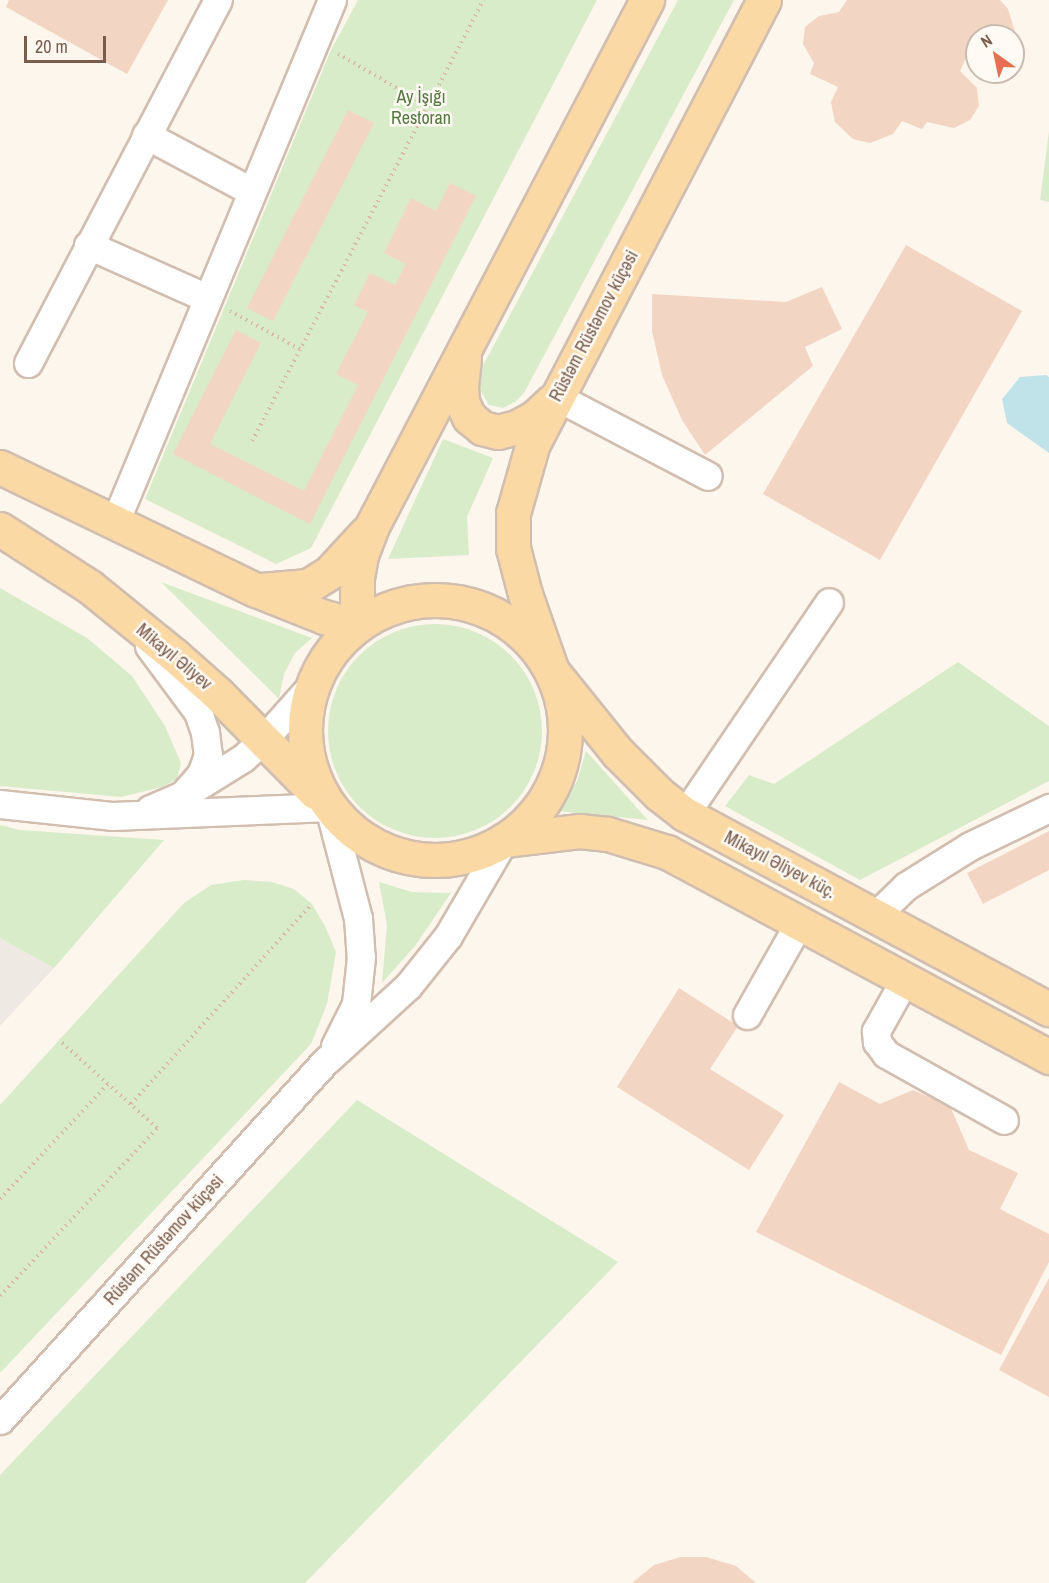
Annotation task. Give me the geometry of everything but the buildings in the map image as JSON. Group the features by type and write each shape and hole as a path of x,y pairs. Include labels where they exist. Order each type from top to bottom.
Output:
{"main road":[{"path":"357,625 357,578 361,555 372,526 647,0"},
{"name":"Rüstəm Rüstəmov küçəsi","path":"504,840 529,820 548,794 561,765 565,733 562,701 525,594 513,548 513,513 533,443 764,0"},
{"path":"466,347 460,387 462,402 469,417 482,428 498,432 517,427 535,417 556,397"},
{"path":"0,467 256,591 324,617 357,625"},
{"path":"256,591 308,586 330,572 372,526"},
{"name":"Mikayıl Əliyev","path":"0,529 90,587 200,679 264,739 356,834 391,853 429,860 468,856 504,840"},
{"path":"329,807 316,784 307,758 305,721 312,685 331,651 357,625 391,607 428,599 466,603 501,617 530,640 552,671"},
{"name":"Mikayıl Əliyev küç.","path":"552,671 618,753 659,794 686,814 1049,1009"},
{"path":"504,840 579,831 608,834 638,841 667,852 1049,1057"}],"street":[{"path":"28,363 88,245 219,0"},
{"path":"115,522 332,0"},
{"path":"146,135 251,191"},
{"path":"88,245 207,298"},
{"path":"556,397 708,476"},
{"path":"686,814 829,602"},
{"path":"127,618 186,694 198,712 205,732 207,755 201,774 183,795"},
{"path":"113,816 142,811 183,795 221,774 264,739 312,685"},
{"path":"0,804 113,816 329,807 352,889 361,957 356,1004 327,1060"},
{"path":"875,916 906,886 970,846 1049,808"},
{"path":"327,1060 408,986 448,936 504,840"},
{"path":"747,1016 799,922"},
{"path":"905,980 876,1031 877,1042 886,1054 1004,1120"},
{"name":"Rüstəm Rüstəmov küçəsi","path":"0,1419 327,1060"}],"path":[{"path":"252,441 484,0"},
{"path":"331,50 428,106"},
{"path":"207,298 300,349"},
{"path":"131,1104 312,904"},
{"path":"0,1296 157,1128 59,1040"},
{"path":"0,1199 108,1084"}],"shaded area":[{"path":"0,938 54,968 0,1026"}],"green space":[{"name":"Ay İşığı Restoran","path":"358,0 597,0 311,548 276,564 145,499 331,50"},
{"path":"678,0 734,0 524,393 515,402 503,408 489,405 477,385 479,373"},
{"path":"1049,131 1049,202 1040,200"},
{"path":"443,439 493,458 467,517 469,555 388,559"},
{"path":"161,582 312,638 295,653 284,674 279,699"},
{"path":"0,588 87,638 132,676 165,726 181,763 177,779 162,787 121,797 0,786"},
{"path":"435,624 456,626 476,632 511,655 534,690 540,710 542,731 540,752 534,772 511,807 476,830 456,836 435,838 414,836 394,830 359,807 336,772 330,752 328,731 330,710 336,690 359,655 394,632 414,626"},
{"path":"958,662 1049,726 1049,781 860,880 725,806 749,775 774,784"},
{"path":"586,751 648,820 558,811 577,781"},
{"path":"0,825 20,830 164,840 54,968 0,938"},
{"path":"244,880 272,882 294,889 312,904 336,952 327,1004 311,1044 0,1373 0,1105 184,903 211,885"},
{"path":"379,882 412,892 451,893 415,946 382,983 387,925"},
{"path":"357,1100 618,1262 305,1583 0,1583 0,1475"}],"water":[{"path":"1046,375 1049,377 1049,453 1007,423 1002,399 1020,377"}]}
